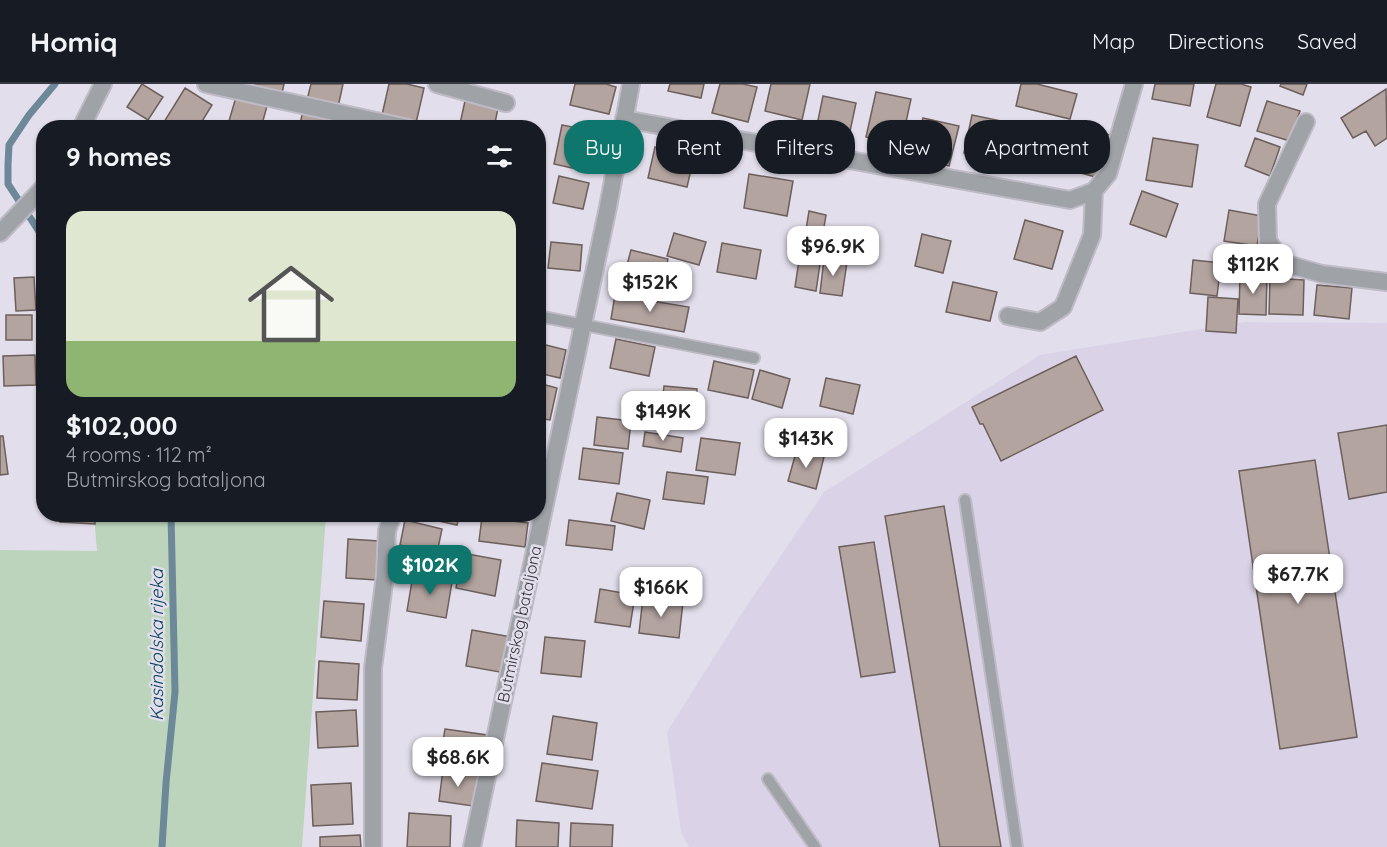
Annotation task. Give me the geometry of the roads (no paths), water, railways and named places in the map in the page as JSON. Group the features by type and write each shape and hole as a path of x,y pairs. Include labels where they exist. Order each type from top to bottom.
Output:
{"street":[{"path":"85,120 103,84"},
{"path":"206,84 371,120"},
{"path":"437,84 506,103"},
{"name":"Butmirskog bataljona","path":"546,500 608,207 631,84"},
{"path":"624,119 1070,200 1094,191 1108,174 1134,84"},
{"path":"1306,122 1267,204 1268,241 1283,263 1322,274 1387,282"},
{"path":"1008,316 1040,322 1063,307 1092,235 1094,191"},
{"path":"0,233 36,195"},
{"path":"374,847 373,668 385,575 387,531 390,522"},
{"name":"Butmirskog bataljona","path":"472,847 541,522"}],"lane":[{"path":"546,318 583,327 754,358"},
{"path":"965,500 1017,847"},
{"path":"768,779 815,847"}],"waterway":[{"name":"Kasindolska rijeka","path":"36,227 8,184 9,145 29,115 55,84"},
{"name":"Kasindolska rijeka","path":"162,847 175,692 171,522"}]}
